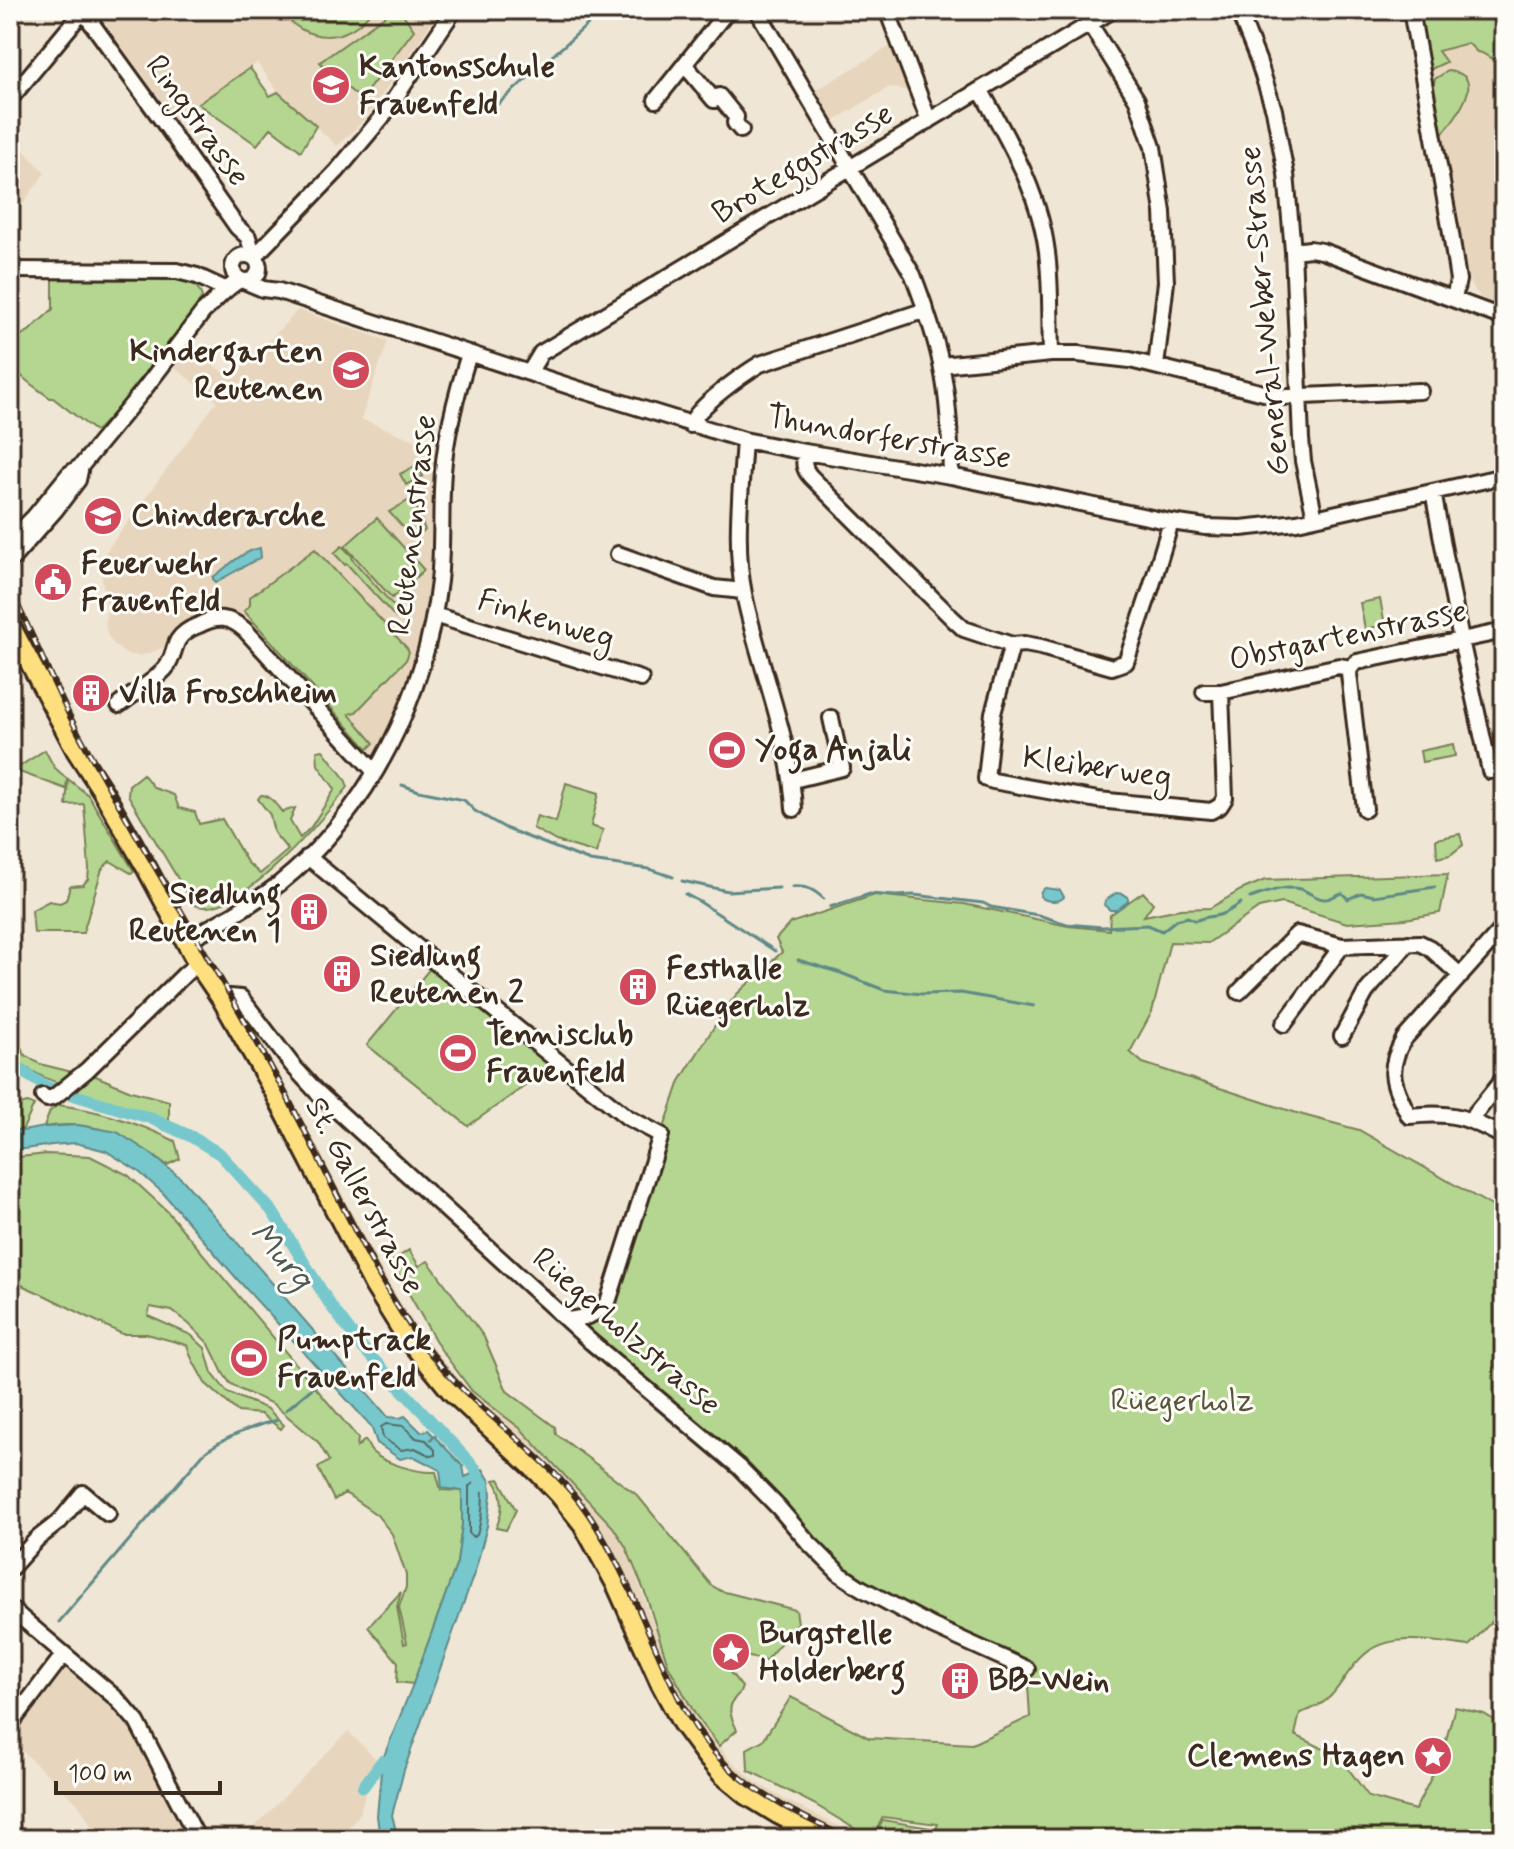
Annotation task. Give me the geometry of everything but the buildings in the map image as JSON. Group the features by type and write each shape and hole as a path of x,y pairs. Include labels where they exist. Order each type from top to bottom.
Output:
{"main road":[{"name":"St. Gallerstrasse","path":"10,625 76,750 281,1103 391,1314 422,1358 452,1392 540,1474 583,1524 604,1559 661,1683 693,1740 714,1766 747,1795 785,1819 827,1839"}],"street":[{"path":"239,271 253,279 269,240 336,173 383,116 454,10"},
{"path":"656,100 728,10"},
{"path":"757,10 913,275 941,365 949,424 951,476"},
{"path":"887,10 929,121"},
{"name":"Broteggstrasse","path":"529,373 541,353 1113,10"},
{"name":"General-Weber-Strasse","path":"1238,10 1252,41 1274,110 1286,174 1293,251 1303,461 1315,518"},
{"path":"1411,10 1458,280 1454,299"},
{"path":"10,99 83,11"},
{"name":"Ringstrasse","path":"83,11 242,232 257,263"},
{"path":"1090,24 1137,100 1153,147 1163,212 1166,282 1156,366"},
{"path":"685,65 714,100 719,96 736,117 735,123 741,130"},
{"path":"981,91 1019,159 1037,206 1048,260 1051,354"},
{"path":"242,232 269,240"},
{"name":"Ringstrasse","path":"239,271 242,232"},
{"path":"1293,251 1322,251 1504,318"},
{"path":"10,541 69,474 81,466 142,392 219,286 239,271 246,255 257,263 279,291"},
{"path":"10,270 177,271 219,286"},
{"name":"Thundorferstrasse","path":"239,271 263,289 279,291 744,440 951,476 1171,522 1241,528 1315,518 1504,476"},
{"path":"690,425 698,412 743,374 760,364 926,310"},
{"name":"Reutenenstrasse","path":"186,941 254,902 308,857 338,824 388,750 426,653 434,615 441,557 445,460 453,411 469,354"},
{"path":"941,365 1051,354 1107,356 1280,397 1420,391"},
{"path":"744,440 740,502 743,591 781,725 793,780 794,809"},
{"path":"805,452 805,471 964,629 1012,645 1041,647 1112,667 1126,662 1171,522"},
{"path":"10,561 78,480 81,466"},
{"path":"1433,492 1490,771"},
{"path":"618,554 714,588 743,591"},
{"name":"Finkenweg","path":"434,615 641,679"},
{"path":"119,705 163,672 182,635 213,618 224,618 236,622 294,681 375,772"},
{"name":"Obstgartenstrasse","path":"1204,692 1221,692 1339,666 1350,668 1357,662 1504,631"},
{"name":"Kleiberweg","path":"1012,645 993,713 986,779 993,781 1098,800 1211,811 1220,806 1225,798 1221,692"},
{"path":"1350,668 1365,809"},
{"path":"793,780 842,768 831,718"},
{"path":"308,857 627,1117 661,1135 608,1302 583,1319 568,1320"},
{"path":"1504,927 1404,1039 1392,1069 1394,1084 1409,1116 1433,1113 1471,1119 1504,1137"},
{"path":"1239,992 1297,934 1342,946 1420,943 1461,976"},
{"path":"1342,1036 1366,992 1408,943"},
{"path":"1284,1024 1342,946"},
{"path":"54,1093 98,1060 198,964"},
{"name":"Rüegerholzstrasse","path":"223,1001 230,997 241,998 316,1091 568,1320 739,1467 840,1574 932,1626 1027,1669"},
{"path":"1471,1119 1504,1078"},
{"path":"10,1569 37,1539 60,1521 83,1493 108,1514"},
{"path":"10,1608 117,1699 137,1722 198,1839"},
{"path":"10,1725 64,1654"}],"shaded area":[{"name":"Kantonsschule Frauenfeld","path":"96,10 440,10 361,123 337,146 278,92 257,63 175,121"},
{"path":"1418,10 1504,10 1504,308 1480,297 1465,276"},
{"path":"899,41 914,92 889,87 826,126 808,95"},
{"path":"10,135 45,173 20,207 10,206"},
{"path":"298,310 388,341 361,419 446,452 431,632 375,772 224,618 151,653 138,656 126,654 115,646 105,624 107,607 99,561 217,401 174,367 189,348 230,377"},
{"path":"10,579 84,736 280,1075 407,1314 469,1390 517,1423 613,1527 626,1548 668,1665 695,1715 729,1759 756,1782 784,1799 865,1839 843,1839 802,1820 772,1803 720,1764 677,1702 627,1590 480,1411 409,1331 234,1009 54,693 10,600"},
{"path":"64,1654 117,1699 198,1839 99,1839 80,1806 15,1744 13,1730"},
{"path":"348,1731 377,1760 358,1817 338,1839 243,1839"}],"green space":[{"path":"280,10 372,10 351,30 326,36 301,29"},
{"path":"393,10 400,10 414,30 361,99 320,62"},
{"path":"1418,10 1504,10 1504,66 1477,52 1468,43 1438,51 1446,62 1429,70"},
{"path":"250,68 270,96 278,92 316,126 301,151 271,128 257,145 198,104"},
{"path":"1448,71 1460,74 1467,80 1468,88 1461,107 1443,133 1439,130 1432,89 1435,79"},
{"path":"53,277 174,279 195,285 202,297 188,322 135,391 95,431 21,376 13,362 10,341 29,331 53,309"},
{"path":"417,465 423,476 406,485 400,474"},
{"path":"413,498 425,530 413,538 389,512"},
{"path":"377,518 424,570 392,598 345,546"},
{"path":"342,546 400,613 396,618 334,553"},
{"path":"315,549 409,652 406,660 356,712 349,714 374,743 368,749 244,611 250,605 250,597"},
{"path":"1380,599 1385,625 1365,629 1360,603"},
{"path":"1453,744 1455,756 1422,762 1420,751"},
{"path":"45,750 54,767 67,779 66,789 14,770"},
{"path":"323,750 348,787 299,843 254,885 231,900 210,907 193,904 128,795 129,785 143,774 154,788 174,795 179,808 195,812 199,824 222,819 247,862 260,874 288,850 274,833 270,815 258,799 261,795 268,797 282,812 295,808 290,821 300,838 311,827 335,789 318,765 317,751"},
{"path":"68,779 88,795 134,871 131,873 110,861 102,869 83,933 34,933 32,910 49,901 60,903 66,900 70,886 83,885 88,879 84,804 66,805"},
{"path":"566,783 599,793 591,826 603,830 596,853 556,841 533,828 537,816 556,822"},
{"path":"1460,834 1463,845 1450,855 1437,858 1436,839"},
{"name":"Rüegerholz","path":"1448,874 1440,913 1347,923 1282,903 1259,908 1208,943 1170,942 1152,1012 1130,1052 1143,1063 1359,1130 1504,1213 1504,1608 1469,1646 1414,1640 1387,1643 1375,1648 1355,1664 1323,1703 1300,1713 1295,1735 1339,1756 1369,1797 1415,1810 1441,1758 1455,1707 1484,1714 1504,1726 1504,1839 873,1839 883,1820 936,1829 938,1824 883,1817 872,1839 748,1770 747,1749 763,1740 791,1697 869,1738 972,1744 1030,1717 1027,1669 861,1588 778,1507 568,1320 603,1308 680,1081 737,994 782,952 776,939 790,923 875,895 964,904 1068,926 1109,930 1110,915 1143,892 1153,903 1144,916 1180,909 1210,908 1265,880"},
{"name":"Tennisclub Frauenfeld","path":"432,966 549,1061 549,1069 468,1126 367,1045"},
{"path":"10,1027 25,1055 40,1064 76,1073 64,1084 49,1080 25,1066 10,1048"},
{"path":"91,1074 131,1091 169,1101 169,1121 76,1092"},
{"path":"27,1103 34,1105 23,1129 10,1131 10,1108"},
{"path":"58,1105 103,1114 161,1134 175,1141 180,1159 167,1165 124,1138 95,1128 79,1125 44,1127 50,1111"},
{"path":"47,1154 90,1156 128,1175 167,1211 358,1438 357,1447 365,1440 372,1452 393,1464 436,1472 441,1490 462,1491 457,1563 413,1684 397,1682 398,1662 368,1627 401,1592 397,1607 404,1644 407,1643 399,1607 406,1587 406,1575 392,1534 377,1515 345,1493 334,1500 318,1468 329,1461 318,1442 273,1404 230,1383 209,1344 172,1311 150,1307 148,1316 191,1335 205,1348 212,1373 228,1393 268,1409 284,1425 281,1429 261,1414 238,1412 205,1383 187,1345 147,1334 122,1334 10,1280 10,1188 18,1175 10,1175 10,1158"},
{"path":"409,1250 419,1266 428,1261 484,1337 507,1391 555,1427 556,1434 637,1495 711,1585 721,1591 796,1610 798,1623 765,1661 732,1649 717,1656 742,1687 731,1706 737,1730 719,1746 695,1714 668,1665 646,1595 626,1547 613,1527 521,1429 472,1391 439,1347 391,1262"},
{"path":"499,1479 516,1510 506,1530 496,1528 502,1504 494,1480"}],"water":[{"path":"260,548 261,557 216,582 213,579 241,556"},
{"path":"1045,888 1060,890 1064,897 1055,901 1045,900 1040,896"},
{"path":"1116,893 1124,894 1128,901 1117,910 1110,910 1104,905 1105,901"},
{"path":"78,1125 117,1132 150,1153 183,1180 388,1417 405,1416 421,1432 428,1430 463,1466 465,1477 483,1469 490,1481 487,1526 476,1568 404,1770 392,1815 398,1839 380,1839 377,1816 382,1761 457,1563 462,1491 442,1488 440,1470 413,1456 400,1459 377,1443 371,1426 163,1193 138,1171 106,1151 76,1143 10,1151 10,1133"}],"waterway":[{"path":"497,105 604,10"},
{"path":"402,785 464,800 475,811 507,829 590,861 649,869 673,877"},
{"path":"682,881 728,891 779,888"},
{"path":"792,887 810,889 824,899"},
{"path":"1250,898 1288,888 1300,889 1324,899 1342,893 1348,899 1361,893 1374,896 1435,887"},
{"path":"685,894 775,951"},
{"path":"830,907 870,894 914,895 983,903 1067,924 1102,927 1148,925 1162,931 1176,920 1218,916 1241,903"},
{"path":"798,960 884,990 922,994 961,993 1034,1006"},
{"name":"Murg","path":"10,1060 47,1087 150,1118 220,1154 272,1211 331,1306 362,1347 475,1468 481,1485"},
{"path":"286,1410 329,1374"},
{"path":"59,1622 203,1454 238,1433 278,1420"},
{"path":"431,1439 441,1431"},
{"path":"363,1787 382,1761 393,1765"}],"railway":[{"path":"10,590 80,736 255,1038 374,1267 410,1326 455,1382 554,1473 589,1515 618,1565 678,1697 714,1752 739,1776 769,1797 850,1839"}],"place":[{"name":"Kantonsschule Frauenfeld","path":"331,85"},
{"name":"Kindergarten Reutenen","path":"351,370"},
{"name":"Chinderarche","path":"103,516"},
{"name":"Feuerwehr Frauenfeld","path":"53,582"},
{"name":"Villa Froschheim","path":"91,693"},
{"name":"Yoga Anjali","path":"727,750"},
{"name":"Siedlung Reutenen 1","path":"309,912"},
{"name":"Siedlung Reutenen 2","path":"342,974"},
{"name":"Festhalle Rüegerholz","path":"638,987"},
{"name":"Tennisclub Frauenfeld","path":"458,1053"},
{"name":"Pumptrack Frauenfeld","path":"249,1358"},
{"name":"Burgstelle Holderberg","path":"731,1652"},
{"name":"BB-Wein","path":"960,1681"},
{"name":"Clemens Hagen","path":"1433,1756"}]}
